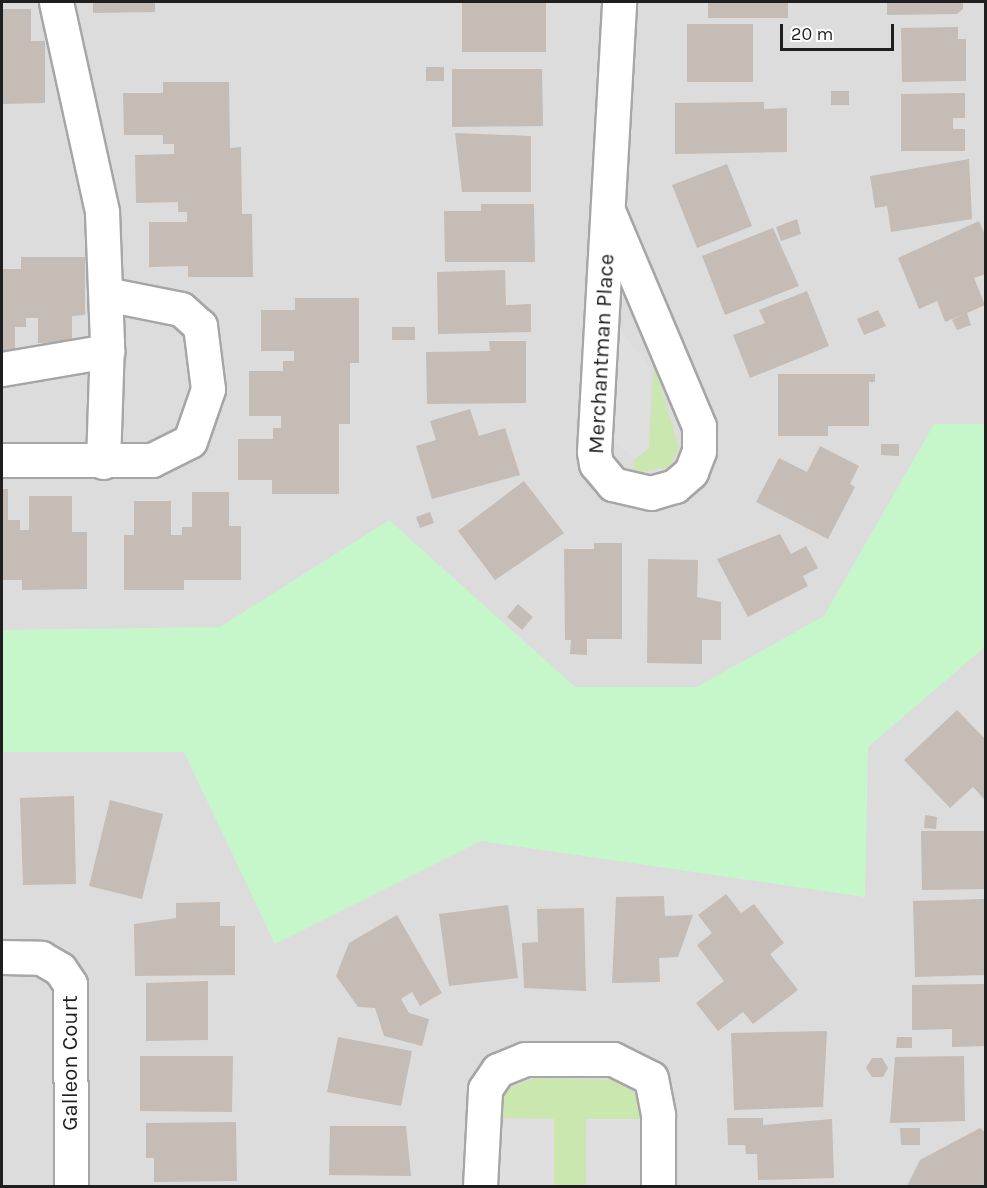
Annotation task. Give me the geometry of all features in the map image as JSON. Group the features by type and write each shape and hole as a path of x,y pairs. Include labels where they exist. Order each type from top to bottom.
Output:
{"street":[{"path":"56,2 96,166 106,294 107,351 103,462"},
{"name":"Merchantman Place","path":"609,213 699,426 699,451 691,472 675,486 651,493 613,484 594,452 619,2"},
{"path":"2,460 103,462 152,460 176,452 200,424 208,389 205,341 192,316 165,304 106,294"},
{"path":"2,369 107,351"},
{"name":"Galleon Court","path":"2,957 41,958 60,969 70,984 71,1186"},
{"path":"480,1186 481,1102 498,1070 525,1059 613,1059 639,1068 656,1091 658,1186"}],"shaded area":[{"path":"2,2 985,2 985,1186 2,1186"},
{"path":"620,328 650,368 649,448 635,459 612,440"},
{"path":"500,1118 554,1119 554,1186 499,1186"},
{"path":"586,1119 640,1119 640,1186 586,1186"}],"green space":[{"path":"654,365 679,448 669,467 640,472 632,470 635,459 649,448"},
{"path":"934,424 985,424 985,647 868,747 865,897 481,841 275,944 184,752 2,752 2,630 220,627 389,520 575,687 697,687 824,616"},
{"path":"534,1078 619,1080 639,1097 640,1119 586,1119 586,1186 554,1186 554,1119 500,1118 503,1091"}],"building":[{"path":"93,2 155,2 155,12 93,13"},
{"path":"462,2 546,2 546,52 462,52"},
{"path":"708,2 788,2 788,18 708,18"},
{"path":"887,2 963,2 963,9 957,14 887,15"},
{"path":"2,9 31,9 31,41 45,41 45,103 2,104"},
{"path":"687,24 753,24 753,82 687,82"},
{"path":"958,27 958,39 966,39 966,81 902,82 901,28"},
{"path":"426,67 444,67 444,81 426,81"},
{"path":"452,69 542,69 543,126 452,127"},
{"path":"163,82 229,82 230,148 241,147 242,214 252,214 253,277 188,277 188,266 149,267 149,222 187,222 187,212 178,212 178,202 136,203 135,155 174,154 174,144 163,144 163,135 124,135 123,93 163,93"},
{"path":"831,91 849,91 849,105 831,105"},
{"path":"965,93 965,118 953,118 953,129 965,129 965,151 901,151 901,94"},
{"path":"764,102 764,109 787,108 787,152 675,154 675,103"},
{"path":"455,133 531,136 531,192 462,192"},
{"path":"969,159 972,219 891,232 887,206 875,208 870,176"},
{"path":"727,164 752,226 697,248 672,185"},
{"path":"481,204 534,204 535,262 445,262 444,211 481,211"},
{"path":"797,219 801,234 781,241 776,227"},
{"path":"979,221 986,237 986,274 974,278 985,305 967,313 971,325 957,330 952,320 962,315 945,322 937,301 919,309 898,258"},
{"path":"773,228 799,286 725,315 702,256"},
{"path":"21,257 85,257 85,315 72,316 72,342 38,343 38,318 26,318 26,327 15,327 15,355 2,355 2,269 21,269"},
{"path":"505,270 506,305 531,304 531,332 438,334 437,272"},
{"path":"807,291 829,346 750,378 733,335 765,323 759,310"},
{"path":"295,298 359,298 359,363 350,363 350,424 339,424 339,494 272,494 272,480 238,480 238,439 273,439 273,428 281,428 281,416 249,416 249,371 283,371 283,361 294,361 294,351 261,351 261,310 295,310"},
{"path":"878,310 886,326 864,335 857,319"},
{"path":"392,327 415,327 415,340 392,340"},
{"path":"489,341 526,341 526,403 427,404 426,352 490,351"},
{"path":"778,374 875,374 875,382 869,382 869,426 828,426 828,436 778,436"},
{"path":"470,409 479,436 505,428 520,475 432,499 416,446 436,440 430,421"},
{"path":"881,444 899,444 899,456 881,455"},
{"path":"820,446 859,466 850,484 855,487 828,539 756,502 779,458 807,472"},
{"path":"524,481 564,533 495,580 458,531"},
{"path":"2,489 8,489 8,520 20,520 20,530 29,530 29,496 72,496 72,532 87,532 87,589 22,590 22,580 2,580"},
{"path":"192,492 229,492 229,526 241,526 241,580 184,580 184,590 124,590 124,535 134,535 134,501 171,501 171,535 182,535 182,527 192,527"},
{"path":"430,512 434,523 420,528 416,517"},
{"path":"780,534 791,554 806,546 818,568 803,576 808,586 748,617 717,559"},
{"path":"594,543 622,543 622,639 587,639 587,655 570,654 571,640 565,640 564,549 594,549"},
{"path":"648,559 698,560 697,597 721,602 721,640 702,640 702,664 647,663"},
{"path":"518,604 533,617 522,630 507,617"},
{"path":"957,710 986,740 986,801 973,787 950,808 904,760"},
{"path":"74,796 76,884 23,885 20,798"},
{"path":"110,800 163,814 142,899 89,886"},
{"path":"925,815 937,817 936,829 924,828"},
{"path":"921,831 986,831 986,889 922,890"},
{"path":"726,894 741,913 754,904 784,943 770,954 798,990 753,1024 743,1012 718,1031 696,1003 724,981 697,945 712,933 698,915"},
{"path":"664,896 665,916 693,915 678,957 659,958 660,982 612,983 616,897"},
{"path":"985,899 986,975 915,977 913,901"},
{"path":"220,902 220,926 235,926 235,975 135,976 134,924 176,918 176,903"},
{"path":"508,905 518,978 449,986 439,914"},
{"path":"584,908 586,991 524,988 522,943 538,942 537,909"},
{"path":"397,915 442,993 420,1006 412,992 401,999 409,1013 429,1019 422,1046 384,1036 375,1008 358,1007 336,976 349,943"},
{"path":"208,981 208,1040 146,1041 146,983"},
{"path":"986,984 986,1046 952,1047 952,1029 912,1030 912,985"},
{"path":"827,1031 823,1107 734,1110 731,1033"},
{"path":"338,1037 412,1051 401,1106 327,1092"},
{"path":"897,1037 912,1037 912,1048 896,1048"},
{"path":"140,1056 233,1056 232,1112 140,1111"},
{"path":"964,1056 965,1121 890,1123 895,1057"},
{"path":"872,1058 882,1058 888,1068 883,1077 872,1077 866,1068"},
{"path":"727,1118 763,1118 763,1125 832,1119 834,1178 758,1180 757,1154 746,1154 745,1145 728,1145"},
{"path":"236,1122 237,1181 154,1182 154,1158 146,1158 146,1123"},
{"path":"330,1126 406,1126 411,1176 329,1175"},
{"path":"900,1128 920,1128 920,1145 901,1145"},
{"path":"980,1128 986,1133 986,1186 907,1186 920,1160"}]}
